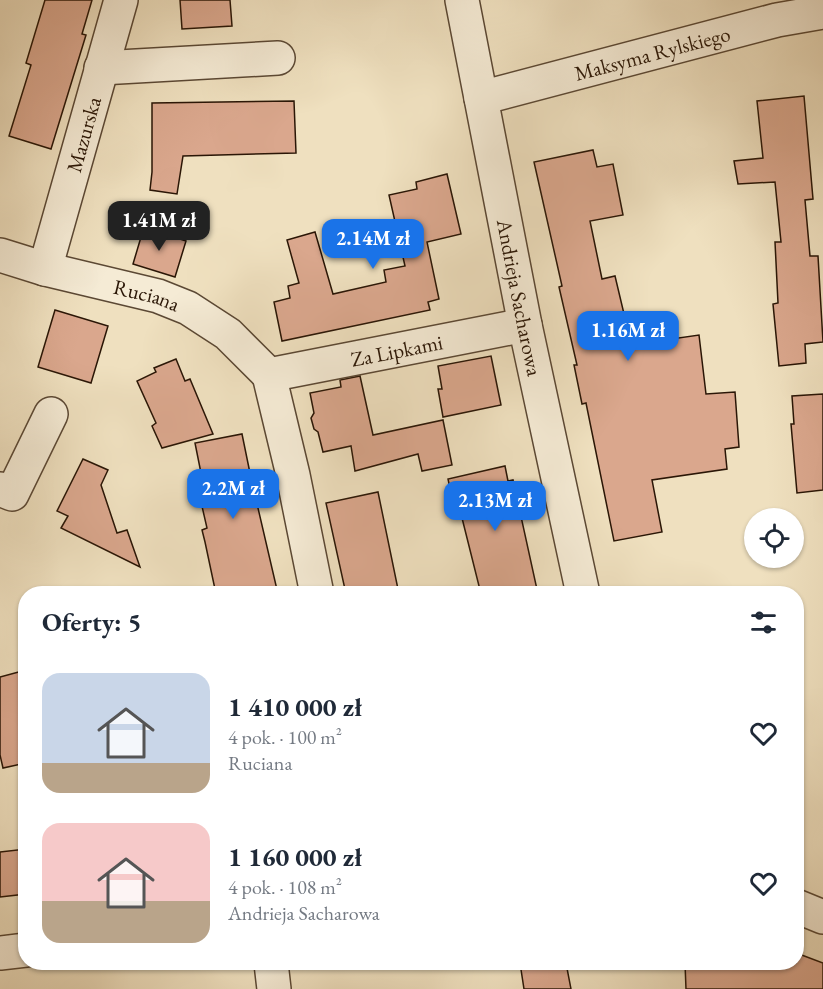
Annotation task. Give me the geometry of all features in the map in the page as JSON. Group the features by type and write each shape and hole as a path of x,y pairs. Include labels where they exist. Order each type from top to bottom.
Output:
{"street":[{"name":"Mazurska","path":"45,269 121,0"},
{"name":"Andrieja Sacharowa","path":"462,0 525,325 581,586"},
{"name":"Maksyma Rylskiego","path":"481,98 772,10 823,12"},
{"path":"101,68 278,58"},
{"name":"Ruciana","path":"0,255 45,269 158,296 188,308 228,334 269,375"},
{"name":"Za Lipkami","path":"269,375 525,325"},
{"path":"269,375 294,475 315,586"},
{"path":"0,489 12,494 51,414"},
{"path":"804,909 823,917"},
{"path":"0,953 18,951"},
{"path":"272,970 274,989"}],"building":[{"path":"45,0 92,0 82,34 86,35 51,149 9,136 31,65 26,63"},
{"path":"180,0 230,0 232,26 182,29"},
{"path":"804,96 813,199 805,200 810,256 818,256 823,342 805,344 806,363 779,366 773,304 778,303 775,242 781,242 775,182 738,184 734,161 763,158 757,101"},
{"path":"294,101 296,153 183,156 177,194 150,190 152,103"},
{"path":"593,150 597,167 613,164 623,215 590,221 602,279 615,276 629,335 642,333 644,343 699,335 706,394 735,392 739,447 725,449 727,469 652,480 662,532 614,541 586,403 582,404 574,365 577,365 559,287 562,286 534,162"},
{"path":"447,174 461,234 427,242 439,299 428,302 430,310 282,341 274,302 290,298 288,286 299,283 287,240 315,232 333,294 386,282 384,270 405,266 389,195 417,189 416,182"},
{"path":"144,227 186,241 175,277 133,264"},
{"path":"55,310 108,326 91,383 38,367"},
{"path":"491,356 501,405 443,417 438,389 442,389 438,366"},
{"path":"176,359 185,381 190,379 213,434 162,448 152,426 156,423 137,381 156,372 154,368"},
{"path":"360,376 373,435 443,420 452,465 422,471 418,454 355,471 351,446 323,452 318,432 314,429 311,418 314,413 310,393 341,387 340,380"},
{"path":"823,394 823,490 797,493 791,424 794,424 792,396"},
{"path":"242,434 276,586 214,586 202,530 207,528 198,489 204,488 195,443"},
{"path":"83,459 108,470 101,485 117,533 127,530 140,567 61,528 68,516 57,511"},
{"path":"505,466 508,481 513,480 536,586 479,586 460,510 455,511 448,479"},
{"path":"378,492 397,586 344,586 326,503"},
{"path":"18,672 18,765 3,768 0,755 0,677"},
{"path":"18,850 18,895 0,897 0,852"},
{"path":"804,956 823,963 823,989 686,989 685,970 804,970"},
{"path":"521,970 567,970 571,989 524,989"}]}
